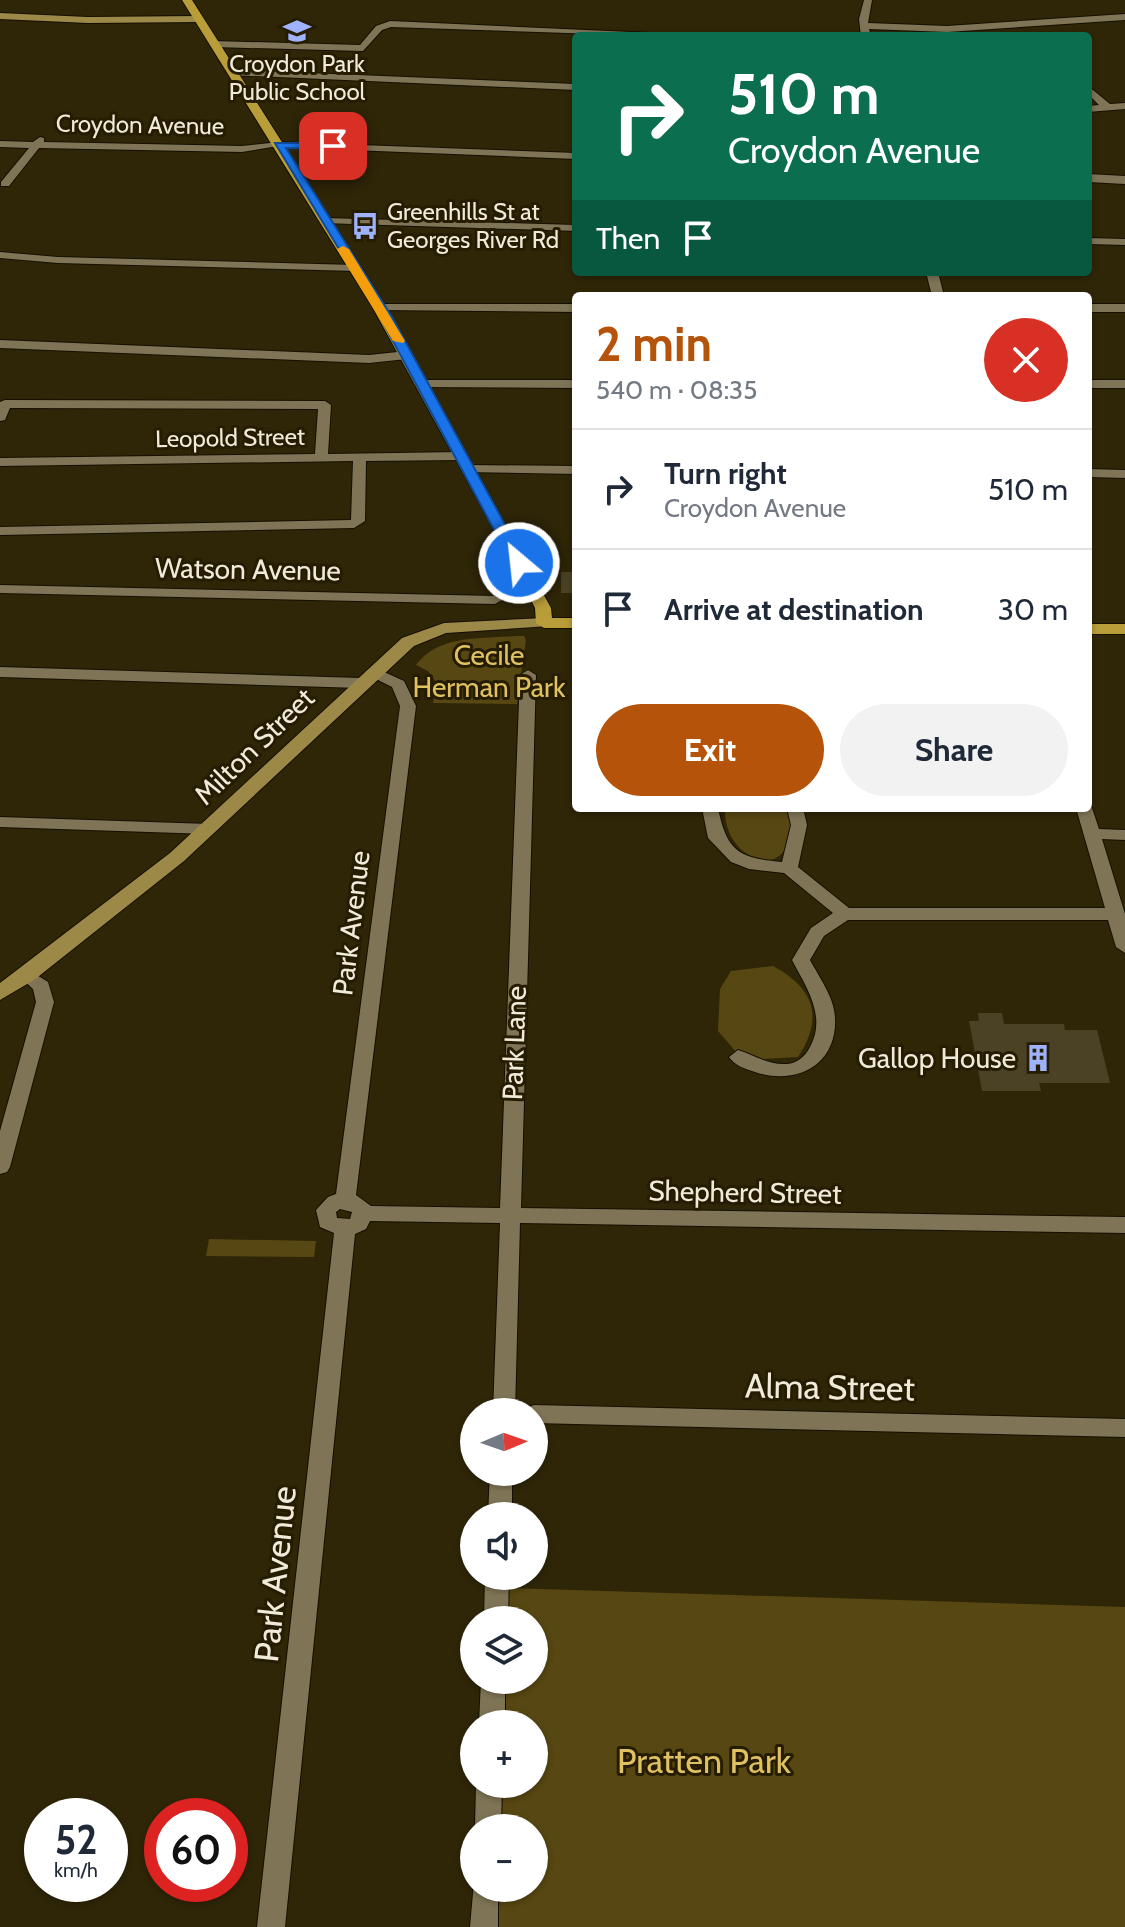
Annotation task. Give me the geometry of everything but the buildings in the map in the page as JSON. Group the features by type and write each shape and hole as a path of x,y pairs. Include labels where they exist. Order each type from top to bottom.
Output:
{"main road":[{"path":"187,0 407,355 543,608 544,623"},
{"path":"0,16 199,19"},
{"name":"Milton Street","path":"0,993 27,975 209,829 366,677 408,642 426,632 468,626 572,623"},
{"path":"1092,629 1125,629"}],"street":[{"path":"868,0 864,31 947,29 1125,17"},
{"path":"214,44 363,48 379,28 390,24 572,32"},
{"path":"285,45 306,75"},
{"path":"233,73 572,87"},
{"path":"1092,93 1107,107"},
{"path":"1092,109 1125,106"},
{"name":"Croydon Avenue","path":"0,142 242,149 279,145 572,156"},
{"path":"5,184 39,143"},
{"path":"1092,178 1125,180"},
{"path":"326,221 572,228"},
{"path":"1092,241 1125,242"},
{"path":"0,255 58,260 355,268"},
{"path":"380,308 572,308"},
{"path":"1092,308 1125,308"},
{"path":"0,344 354,358 407,355"},
{"path":"422,384 572,384"},
{"path":"1092,384 1125,384"},
{"path":"0,417 5,404 325,405 321,458"},
{"path":"0,531 354,524 358,521 360,457"},
{"name":"Leopold Street","path":"0,462 360,457 572,470"},
{"path":"1092,473 1125,474"},
{"name":"Watson Avenue","path":"0,589 495,600"},
{"path":"0,672 366,677"},
{"name":"Park Lane","path":"504,1398 528,675"},
{"name":"Park Avenue","path":"345,1200 408,706 399,684 366,677"},
{"path":"711,812 716,838 737,858 764,867 789,868 845,914"},
{"path":"789,868 799,825 796,812"},
{"path":"1085,812 1125,947"},
{"path":"0,822 209,829"},
{"path":"1092,834 1125,835"},
{"path":"738,1057 759,1069 784,1072 802,1068 818,1054 826,1013 801,960 810,941 825,922 845,914 1116,914"},
{"path":"0,1167 45,1002 42,986 27,975"},
{"path":"345,1200 360,1205 364,1213 359,1224 345,1229 331,1226 325,1218 330,1206 345,1200"},
{"name":"Shepherd Street","path":"364,1213 1125,1225"},
{"name":"Park Avenue","path":"271,1927 345,1229"},
{"name":"Alma Street","path":"548,1414 1125,1428"},
{"path":"484,1927 485,1902"}],"green space":[{"name":"Cecile Herman Park","path":"524,636 517,704 433,703 436,682 428,671 416,665 426,655 462,640"},
{"path":"725,812 789,812 790,834 784,850 774,859 761,860 748,854 736,843 727,828"},
{"path":"773,966 798,984 806,994 813,1016 811,1029 798,1057 743,1060 718,1031 720,989 731,971"},
{"path":"209,1239 316,1241 314,1257 206,1256"},
{"name":"Pratten Park","path":"548,1589 1125,1607 1125,1927 497,1927 498,1902 548,1902 548,1814 500,1814 501,1798 548,1798 548,1710 503,1710 504,1694 548,1694 548,1606 507,1606 508,1590"}],"slow traffic":[{"path":"343,249 399,341"}],"place":[{"name":"Croydon Park Public School","path":"297,31"},
{"name":"Greenhills St at Georges River Rd","path":"365,226"},
{"name":"Gallop House","path":"1038,1058"}],"route":[{"path":"333,146 279,145 386,317 519,563"}]}
